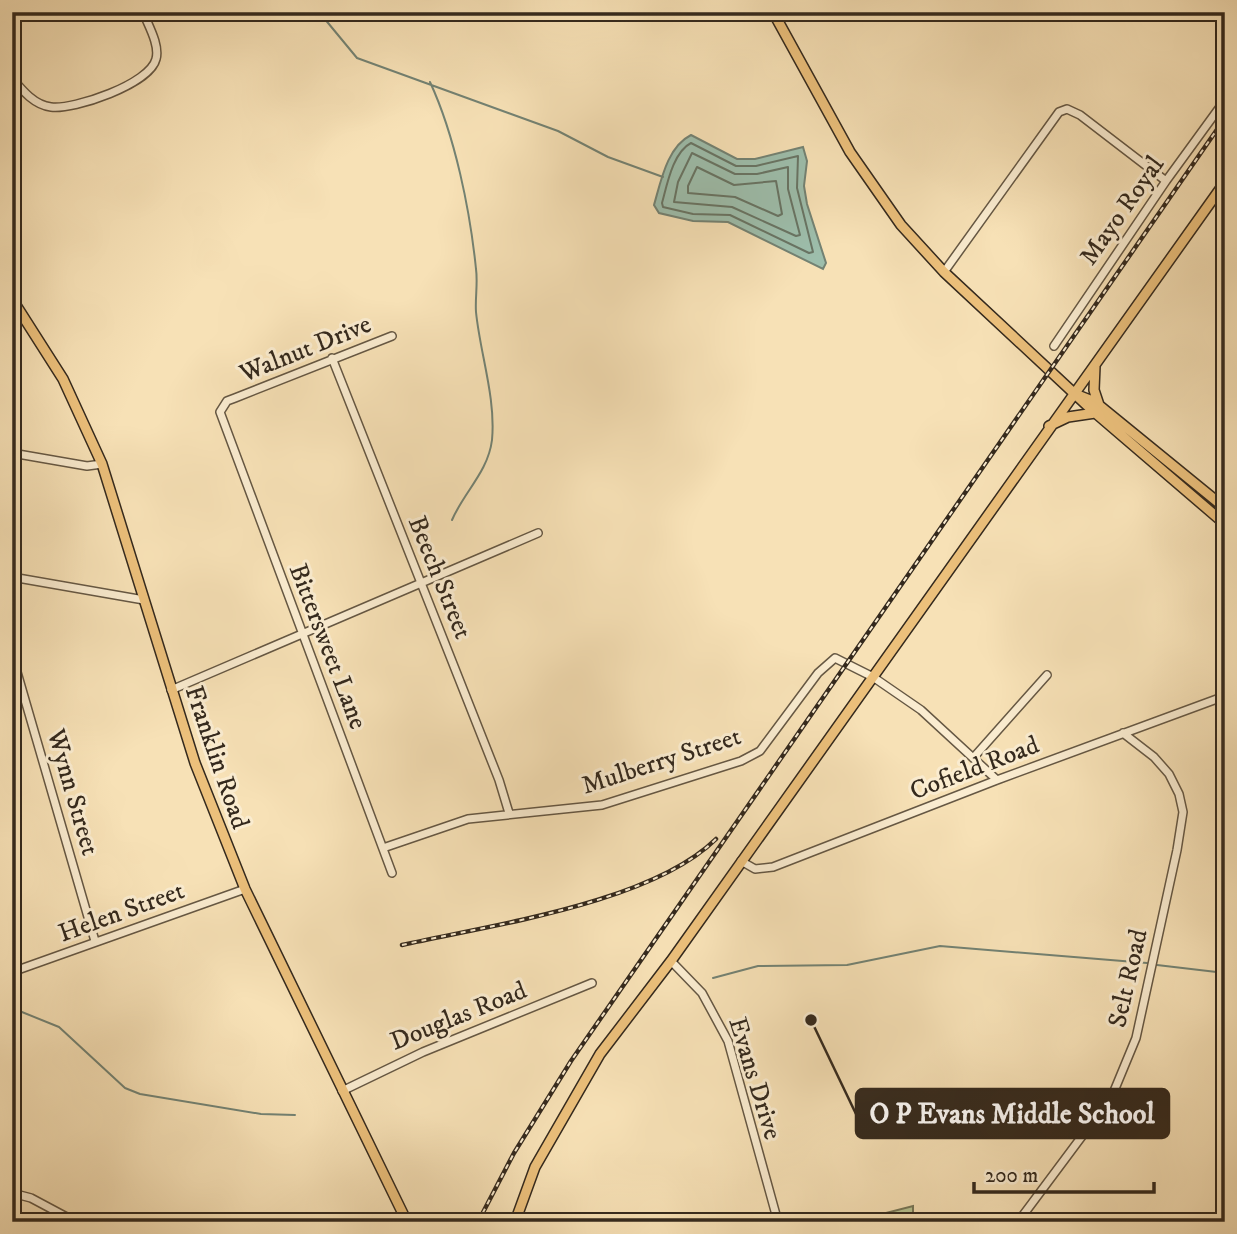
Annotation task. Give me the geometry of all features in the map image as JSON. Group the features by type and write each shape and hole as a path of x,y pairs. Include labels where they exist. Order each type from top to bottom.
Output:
{"main road":[{"path":"773,12 856,162 901,225 944,272 1072,392 1225,508"},
{"path":"515,1222 535,1167 600,1054 671,961 1072,392 1225,182"},
{"name":"Franklin Road","path":"12,299 63,379 102,464 195,764 245,889 407,1222"},
{"path":"1097,359 1093,373 1097,409 1225,524"},
{"path":"1048,427 1068,416 1097,409"}],"street":[{"path":"12,78 28,97 48,107 73,106 128,85 149,72 156,60 156,50 143,12"},
{"name":"Mayo Royal","path":"1054,346 1166,181 1225,100"},
{"path":"944,272 1059,112 1068,110 1080,115 1166,181"},
{"name":"Walnut Drive","path":"227,433 220,412 227,401 392,336"},
{"name":"Beech Street","path":"332,358 499,780 509,813"},
{"name":"Bittersweet Lane","path":"227,433 392,873"},
{"path":"12,453 87,466 102,464"},
{"path":"171,690 538,533"},
{"path":"12,577 145,600"},
{"name":"Wynn Street","path":"12,656 95,941"},
{"name":"Mulberry Street","path":"383,848 454,823 509,813 532,814 602,806 741,761 766,744 830,660 835,658 873,677"},
{"path":"974,757 1047,675"},
{"path":"873,677 921,710 998,780"},
{"name":"Cofield Road","path":"741,861 755,869 767,869 1225,696"},
{"name":"Selt Road","path":"1018,1222 1112,1096 1136,1038 1177,850 1183,811 1179,794 1169,774 1154,757 1123,733"},
{"name":"Helen Street","path":"12,972 245,889"},
{"name":"Evans Drive","path":"671,961 702,993 728,1041 778,1222"},
{"name":"Douglas Road","path":"342,1090 423,1052 592,983"},
{"path":"12,1194 31,1198 76,1222"}],"green space":[{"path":"913,1206 913,1222 851,1222"}],"water":[{"path":"691,135 737,159 755,159 803,147 807,161 804,186 826,263 823,269 728,222 693,221 659,213 654,205 662,175 676,148"}],"waterway":[{"path":"319,12 357,58 558,131 608,157 663,177"},
{"path":"430,82 454,149 465,198 477,274 476,312 493,424 486,462 452,520"},
{"path":"713,978 758,966 847,965 940,946 1147,963"},
{"path":"1157,965 1225,973"},
{"path":"12,1008 59,1027 125,1088 140,1094 261,1114 295,1115"}],"railway":[{"path":"478,1222 514,1153 571,1061 1225,118"},
{"path":"402,945 523,920 612,895 652,880 687,861 716,839"}],"place":[{"name":"O P Evans Middle School","path":"811,1020"}]}
